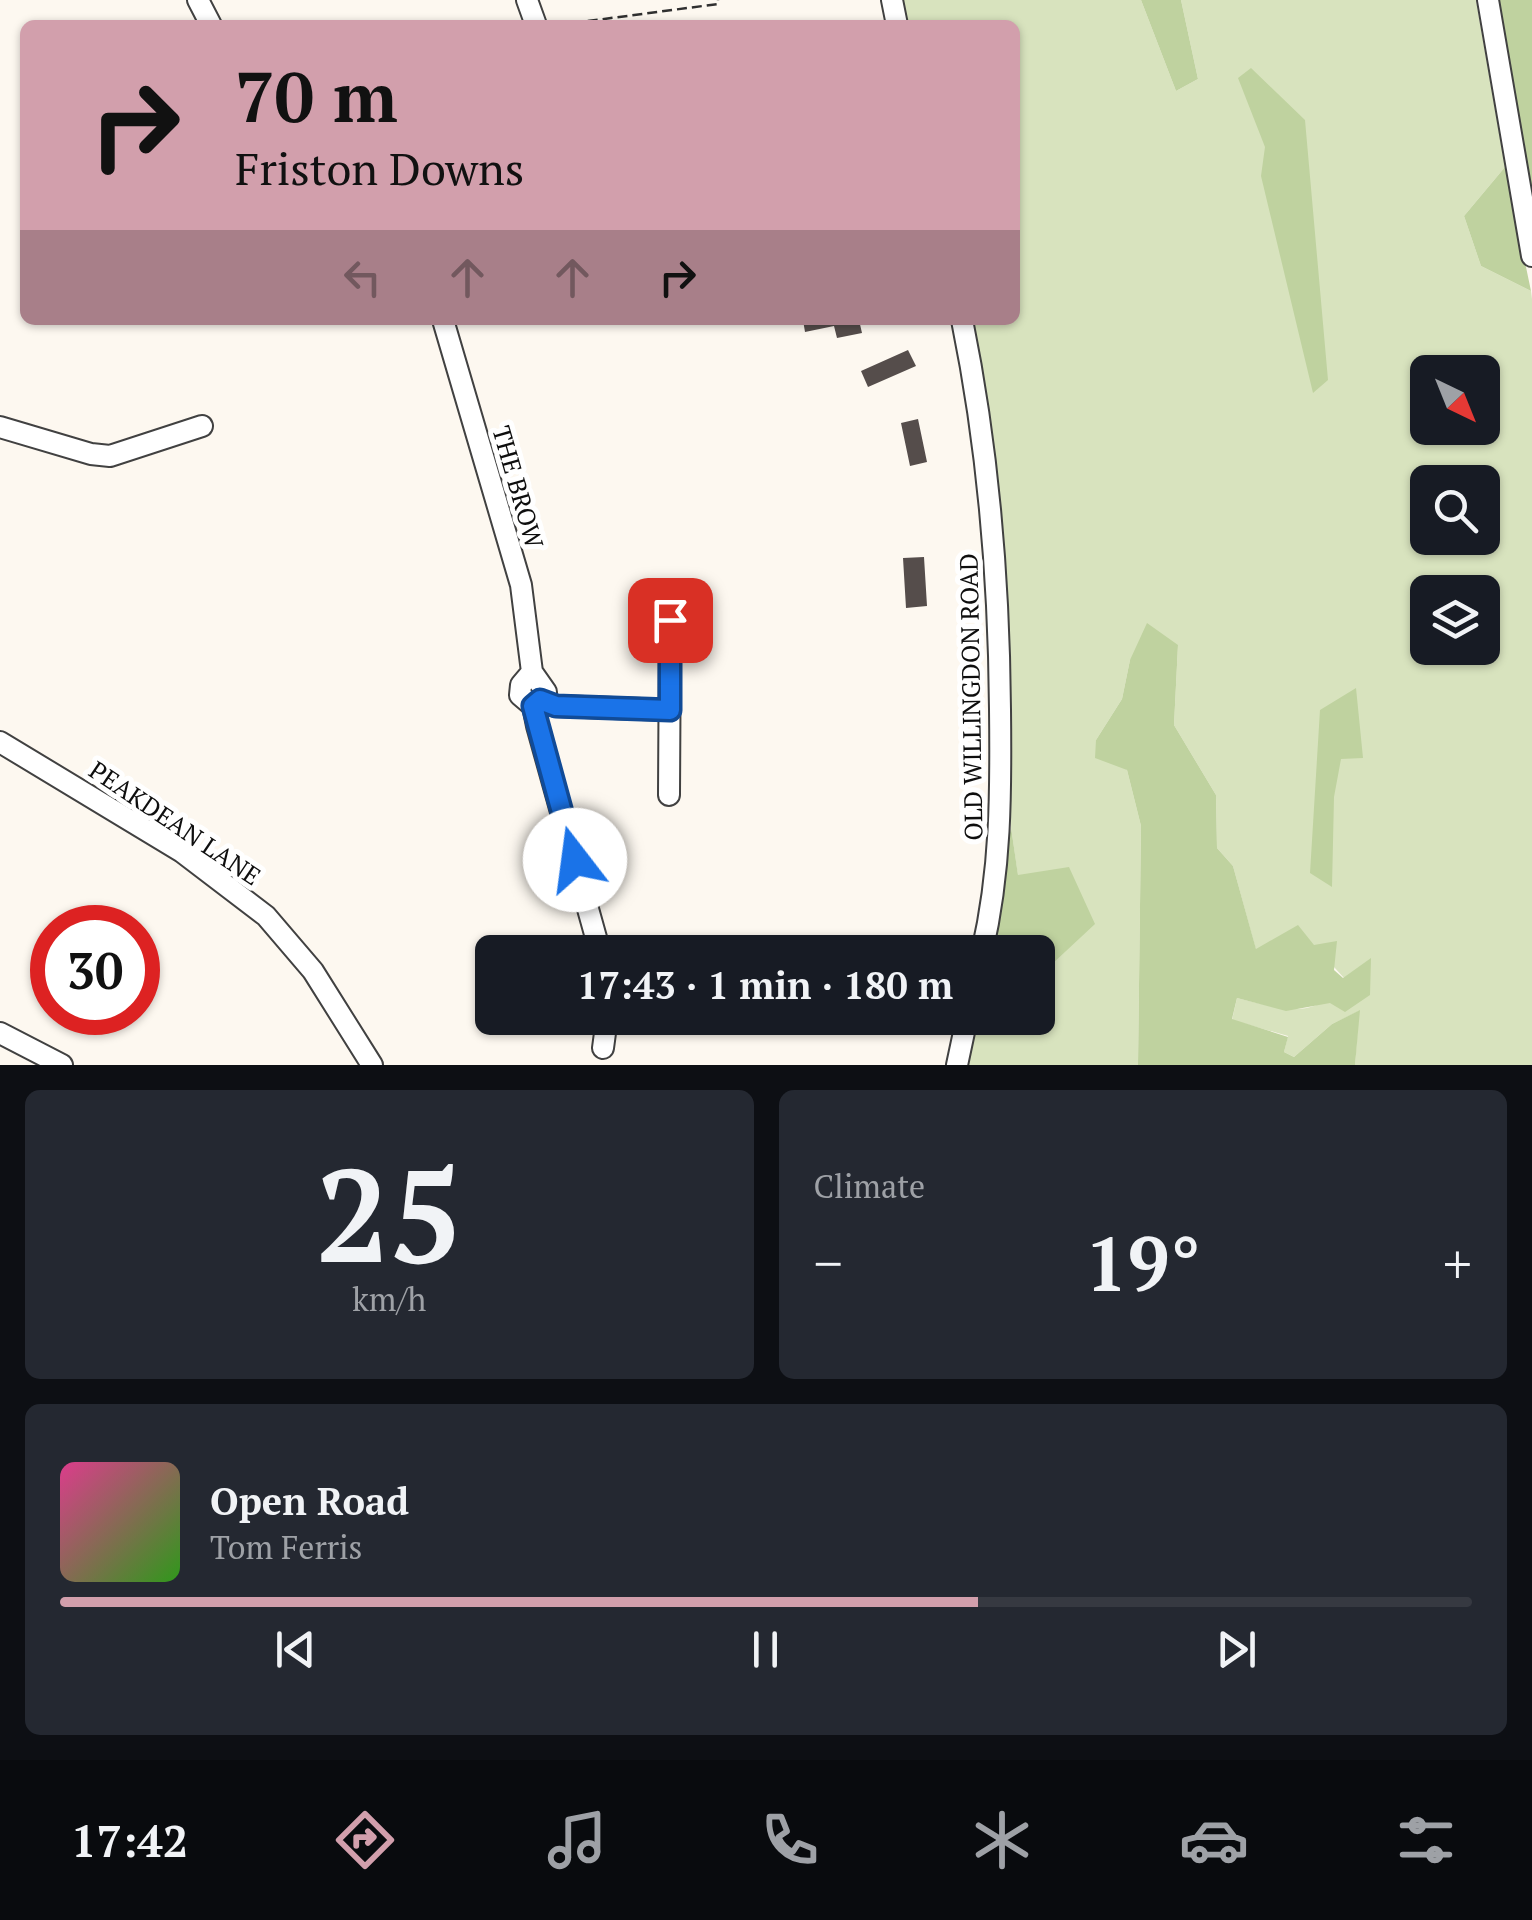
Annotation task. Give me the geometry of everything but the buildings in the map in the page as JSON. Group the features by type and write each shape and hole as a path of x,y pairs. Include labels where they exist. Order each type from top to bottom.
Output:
{"street":[{"path":"1488,0 1532,256"},
{"name":"THE BROW","path":"443,325 520,585 532,672 546,692 537,703 596,935"},
{"name":"OLD WILLINGDON ROAD","path":"963,325 999,600 1001,827 996,890 986,935"},
{"path":"0,426 110,456 202,426"},
{"path":"669,795 670,620"},
{"path":"537,703 670,710"},
{"name":"PEAKDEAN LANE","path":"0,742 182,852 252,904 312,970 372,1065"},
{"path":"0,1032 62,1065"},
{"path":"603,1048 605,1035"},
{"path":"956,1065 963,1035"}],"path":[{"path":"596,20 718,4 718,0"}],"green space":[{"path":"897,0 1141,0 1176,91 1198,79 1181,0 1476,0 1505,167 1464,216 1481,266 1531,291 1532,299 1532,1065 1355,1065 1359,1011 1332,1024 1294,1057 1284,1052 1288,1036 1232,1020 1237,998 1282,1008 1312,1007 1338,991 1371,959 1344,978 1314,945 1256,950 1233,866 1217,848 1216,795 1174,725 1178,645 1130,660 1122,699 1096,740 1127,770 1141,826 1138,1065 965,1065 971,1035 1055,1035 1055,935 1040,935 1018,876 1011,827 1003,547 969,325 1020,325 1020,20 902,20"},
{"path":"1141,0 1181,0 1198,79 1176,91"},
{"path":"1493,0 1532,0 1532,210"},
{"path":"1251,68 1305,120 1328,380 1313,393 1261,176 1265,147 1238,78"},
{"path":"1505,167 1531,291 1481,266 1464,216"},
{"path":"1147,623 1178,645 1174,725 1216,795 1217,848 1233,866 1256,949 1298,925 1314,945 1337,941 1334,970 1343,978 1371,958 1370,995 1345,1012 1330,1003 1286,1011 1237,998 1232,1019 1288,1037 1284,1052 1294,1057 1332,1024 1360,1010 1355,1065 1138,1065 1141,826 1127,770 1095,758 1096,740 1122,699 1130,660"},
{"path":"1356,688 1363,758 1341,759 1334,797 1332,887 1310,873 1320,710"},
{"path":"1011,827 1018,875 1069,867 1095,924 1055,961 1055,935 993,935"}],"route":[{"path":"575,860 533,706 540,700 556,706 670,710 670,620"}]}
